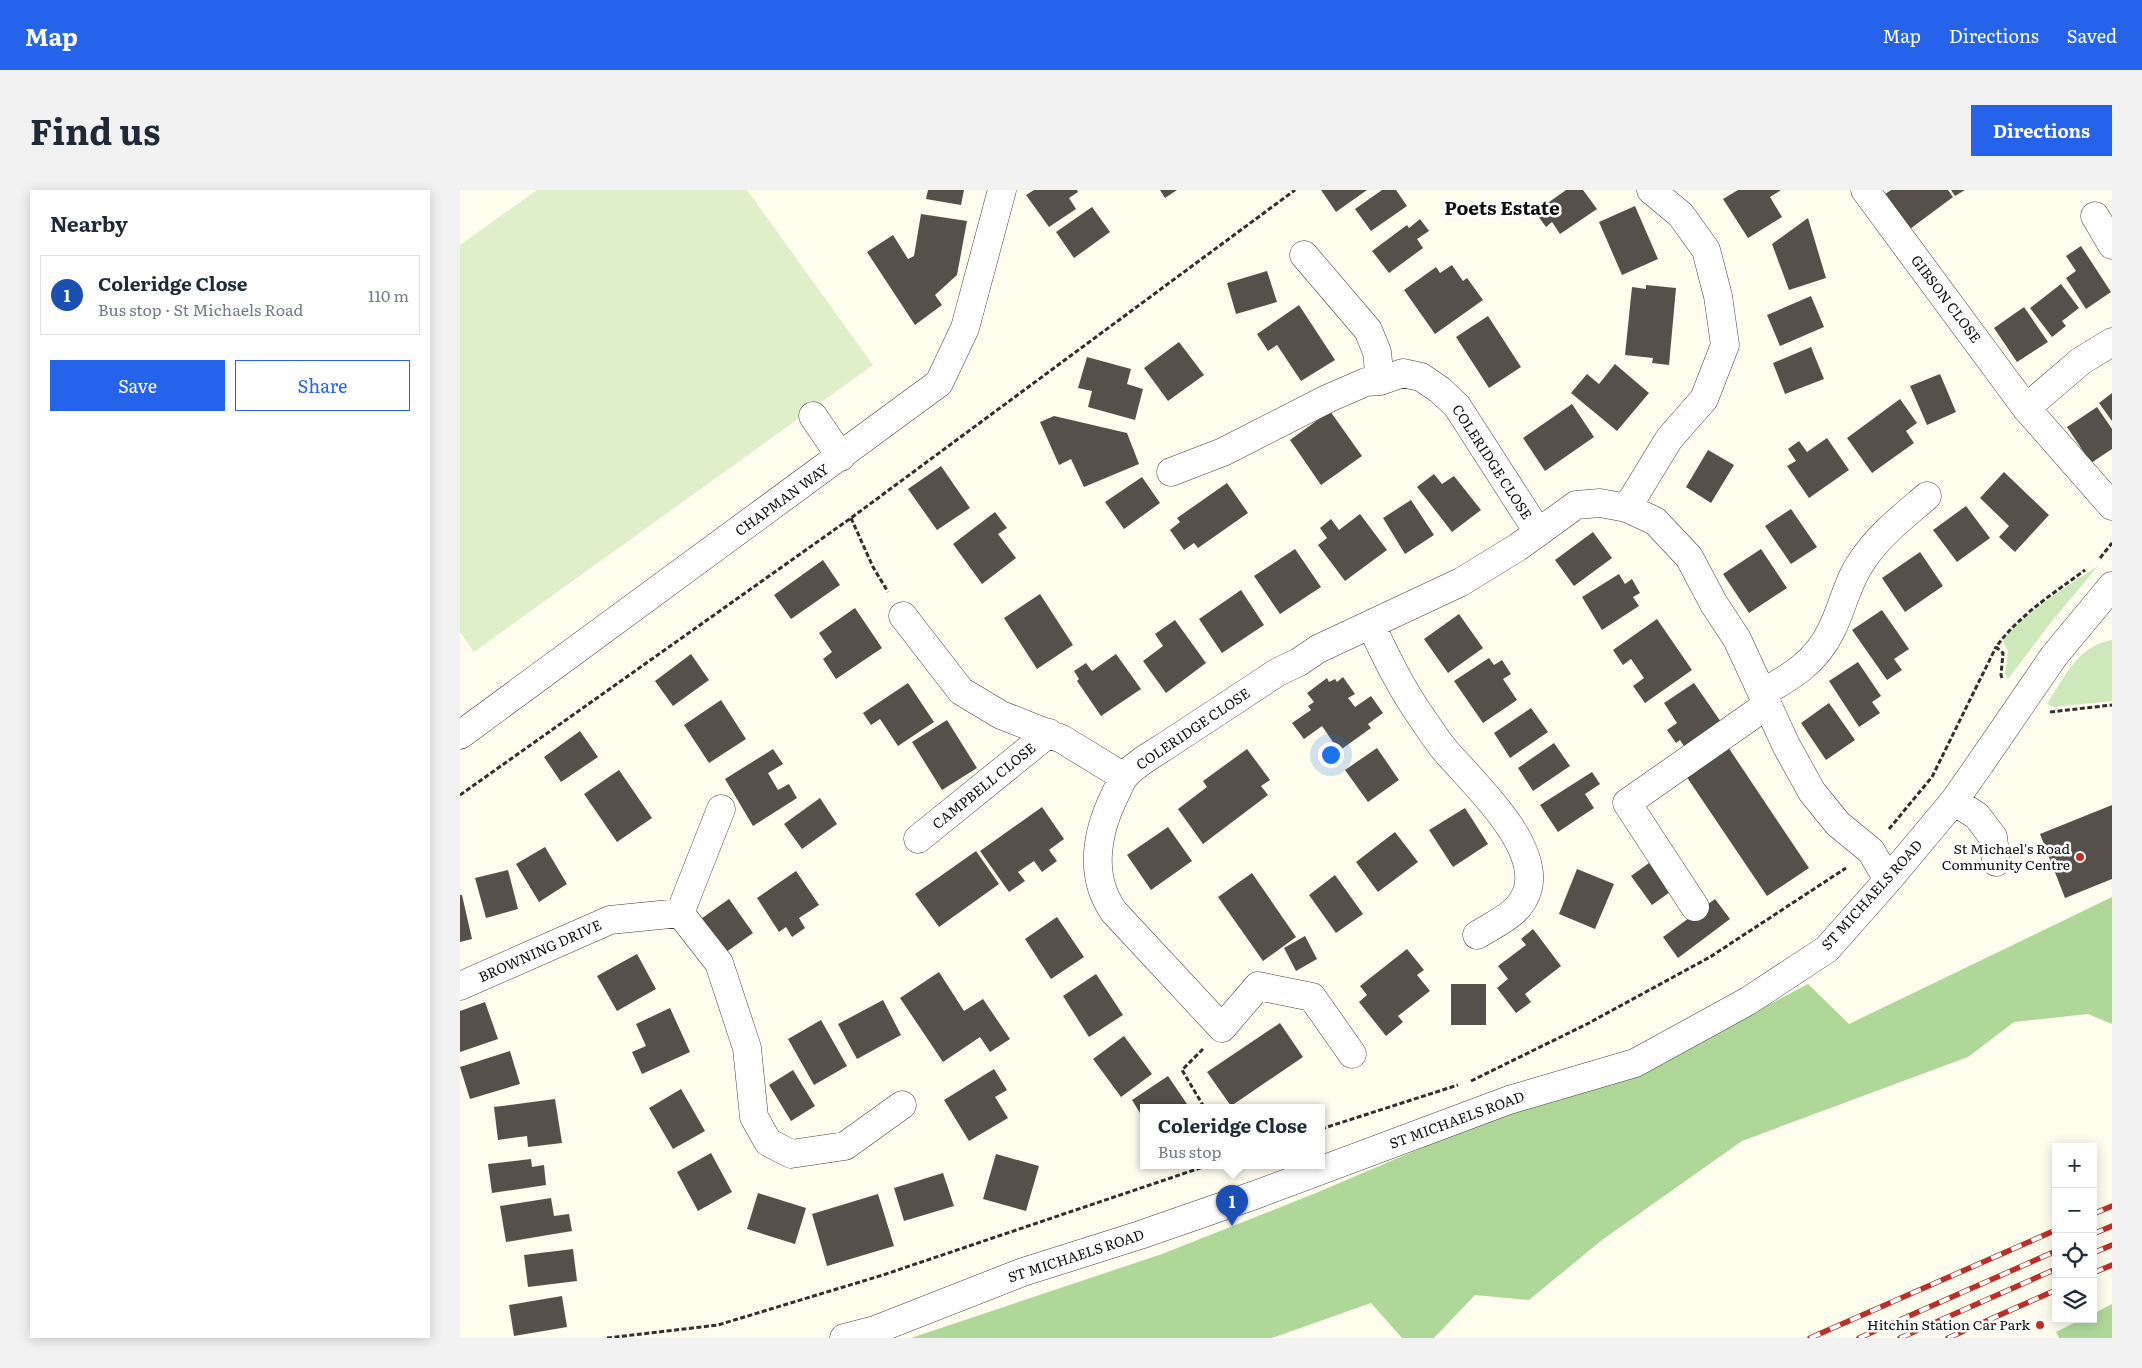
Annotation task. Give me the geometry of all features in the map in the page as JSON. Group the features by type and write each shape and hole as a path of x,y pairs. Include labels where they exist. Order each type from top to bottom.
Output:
{"street":[{"name":"CHAPMAN WAY","path":"460,735 939,384 965,328 1002,190"},
{"path":"1627,508 1670,439 1704,399 1725,345 1718,296 1706,250 1681,215 1650,190"},
{"name":"GIBSON CLOSE","path":"1865,190 2026,408 2112,506"},
{"path":"2095,216 2112,245"},
{"path":"1304,255 1368,330 1377,352 1380,381"},
{"path":"2026,408 2080,361 2112,342"},
{"name":"COLERIDGE CLOSE","path":"1171,472 1223,452 1366,382 1380,381 1403,373 1421,377 1440,390 1457,406 1538,532"},
{"path":"812,416 841,457"},
{"path":"1695,907 1627,802 1765,699 1814,658 1832,629 1848,585 1862,561 1883,535 1927,496"},
{"name":"COLERIDGE CLOSE","path":"1222,1028 1175,980 1114,912 1100,886 1098,843 1103,823 1124,777 1146,759 1278,672 1299,662 1318,649 1461,582 1576,505 1600,503 1627,508 1654,521 1689,557 1714,604 1737,640 1812,792 1838,824 1872,851 1888,880"},
{"name":"ST MICHAELS ROAD","path":"1325,1169 1509,1100 1635,1063 1748,1001 1827,949 1888,880 1954,800 2054,656 2109,597"},
{"name":"CAMPBELL CLOSE","path":"903,616 961,691 1001,715 1049,733 1124,777"},
{"path":"1371,625 1400,686 1443,747 1505,820 1523,850 1530,870 1523,902 1514,912 1477,934"},
{"name":"CAMPBELL CLOSE","path":"918,839 1049,733"},
{"path":"1954,800 1977,816 1993,837 1996,862"},
{"path":"721,809 680,913 719,963 747,1048 754,1117 768,1142 791,1154 845,1146 902,1105"},
{"name":"BROWNING DRIVE","path":"460,986 610,920 680,913"},
{"path":"1222,1028 1258,986 1303,995 1312,997 1352,1054"},
{"name":"ST MICHAELS ROAD","path":"844,1338 874,1330 1023,1272 1140,1235 1325,1169"}],"path":[{"path":"460,795 852,518 1295,190"},
{"path":"852,518 873,567 903,616"},
{"path":"2094,562 2101,557 2112,543"},
{"path":"1468,1082 1588,1024 1710,956 1872,851 1932,777 1996,647 2008,632 2044,599 2087,568"},
{"path":"1996,647 2003,653 2001,675 2004,684"},
{"path":"2046,712 2112,705"},
{"path":"1202,1104 1182,1070 1222,1028"},
{"path":"1325,1128 1459,1085"},
{"path":"607,1338 718,1325 883,1275 1197,1169"}],"green space":[{"path":"537,190 747,190 873,365 474,652 460,632 460,245"},
{"path":"2098,566 2052,621 2008,679 2005,673 2008,651 2003,641 2035,609"},
{"path":"2112,640 2112,701 2054,707 2047,704 2066,673 2081,656 2100,643"},
{"path":"2112,897 2112,1024 2088,1014 2014,1022 1968,1057 1742,1141 1602,1240 1529,1300 1475,1295 1434,1338 1402,1338 1371,1303 1272,1338 911,1338 1162,1254 1316,1193 1543,1096 1639,1073 1808,984 1849,1024"},
{"path":"2112,1304 2112,1338 2059,1338 2056,1332 2074,1323 2097,1323 2097,1312"}],"building":[{"path":"928,190 964,190 961,205 926,199"},
{"path":"1034,190 1077,190 1078,192 1069,198 1076,209 1049,227 1026,195"},
{"path":"1160,190 1177,190 1165,198"},
{"path":"1321,190 1367,190 1336,212"},
{"path":"1382,190 1396,190 1407,206 1371,231 1355,209"},
{"path":"1566,190 1583,190 1597,209 1560,234 1552,222 1546,227 1535,212"},
{"path":"1738,190 1781,190 1770,197 1782,217 1748,238 1723,199"},
{"path":"1891,190 1948,190 1953,197 1910,229 1884,195"},
{"path":"1951,190 1965,190 1955,196"},
{"path":"1635,206 1658,259 1622,275 1599,222"},
{"path":"1092,207 1110,232 1074,258 1056,232"},
{"path":"921,214 967,221 957,275 935,295 942,305 915,325 867,252 893,235 908,259 914,256"},
{"path":"1808,218 1826,278 1789,290 1772,244"},
{"path":"1420,219 1429,231 1417,239 1423,248 1389,273 1372,251 1407,225 1409,228"},
{"path":"2081,246 2111,292 2086,309 2066,278 2076,271 2066,256"},
{"path":"1452,265 1463,281 1467,278 1483,300 1435,334 1404,290 1436,267 1440,273"},
{"path":"1267,271 1277,302 1236,314 1227,283"},
{"path":"2061,284 2079,308 2062,321 2066,326 2052,337 2030,308"},
{"path":"1646,285 1676,288 1669,365 1652,363 1653,358 1625,355 1632,287 1646,289"},
{"path":"1811,296 1824,327 1780,346 1767,315"},
{"path":"1299,305 1335,360 1301,381 1277,345 1268,351 1257,334"},
{"path":"2024,307 2048,342 2017,362 1994,328"},
{"path":"1488,316 1521,367 1489,388 1456,337"},
{"path":"1179,342 1204,375 1168,401 1144,368"},
{"path":"1811,347 1824,379 1785,394 1773,363"},
{"path":"1087,357 1131,369 1127,384 1143,389 1135,420 1088,407 1092,391 1078,388"},
{"path":"1615,364 1649,393 1617,431 1571,393 1587,374 1599,384"},
{"path":"1940,374 1956,412 1927,425 1910,386"},
{"path":"2112,393 2112,421 2099,403"},
{"path":"1900,399 1917,423 1906,431 1914,443 1872,473 1847,438"},
{"path":"1572,404 1594,437 1545,471 1523,438"},
{"path":"2097,407 2112,429 2112,449 2091,463 2067,427"},
{"path":"1330,411 1362,456 1321,485 1290,440"},
{"path":"1054,416 1127,433 1139,464 1084,487 1071,459 1059,465 1040,422"},
{"path":"1827,438 1849,470 1809,498 1787,466 1796,461 1788,449 1799,441 1807,452"},
{"path":"1708,450 1734,465 1711,503 1686,487"},
{"path":"941,466 970,508 937,530 908,489"},
{"path":"2004,472 2049,515 2015,552 1999,537 2009,526 1980,498"},
{"path":"1434,474 1442,484 1454,476 1481,510 1452,532 1417,487"},
{"path":"1142,477 1160,503 1124,529 1105,502"},
{"path":"1227,483 1248,513 1198,548 1194,543 1184,550 1170,530 1180,522 1177,518"},
{"path":"1411,500 1434,535 1405,554 1383,518"},
{"path":"1966,506 1990,538 1957,562 1933,530"},
{"path":"1791,509 1817,547 1791,564 1765,526"},
{"path":"995,512 1007,528 998,534 1016,558 982,584 953,544"},
{"path":"1360,514 1387,550 1345,581 1318,545 1327,538 1320,528 1331,519 1339,530"},
{"path":"1593,532 1612,558 1574,586 1555,560"},
{"path":"1295,549 1321,587 1280,614 1254,576"},
{"path":"1761,549 1787,588 1749,613 1723,574"},
{"path":"1920,552 1943,586 1905,612 1882,578"},
{"path":"823,560 840,585 791,619 774,595"},
{"path":"1619,574 1625,584 1632,579 1640,593 1633,597 1639,606 1602,630 1582,597"},
{"path":"1241,590 1264,625 1222,653 1199,619"},
{"path":"1040,594 1073,645 1037,669 1004,618"},
{"path":"855,608 882,648 836,679 823,659 832,652 819,633"},
{"path":"1882,610 1909,649 1894,659 1902,670 1887,680 1852,630"},
{"path":"1459,614 1483,648 1448,673 1424,639"},
{"path":"1657,619 1692,670 1645,703 1633,686 1644,678 1631,659 1623,665 1613,650"},
{"path":"1175,620 1206,663 1166,693 1143,661 1163,646 1155,634"},
{"path":"691,654 709,680 673,706 655,681"},
{"path":"1116,654 1141,689 1101,716 1077,681 1079,679 1074,671 1086,663 1092,671"},
{"path":"1489,658 1494,665 1502,660 1511,674 1503,679 1517,700 1483,723 1454,681"},
{"path":"1858,662 1881,696 1872,702 1880,713 1859,727 1829,681"},
{"path":"1343,677 1355,694 1348,698 1355,707 1371,696 1383,713 1368,724 1371,728 1339,751 1322,726 1304,739 1292,723 1311,710 1308,706 1314,702 1307,693 1327,678 1329,682 1335,679 1337,682"},
{"path":"908,683 934,722 898,746 880,719 871,725 863,713"},
{"path":"1694,683 1721,722 1684,746 1680,740 1676,743 1667,730 1677,723 1664,703"},
{"path":"721,700 746,739 709,763 684,725"},
{"path":"1829,703 1855,740 1826,760 1801,723"},
{"path":"1531,708 1548,732 1510,758 1494,733"},
{"path":"947,720 977,768 942,790 912,742"},
{"path":"580,731 598,757 561,782 544,757"},
{"path":"1554,743 1570,766 1533,791 1518,768"},
{"path":"1726,744 1809,868 1767,896 1684,773"},
{"path":"1377,748 1399,780 1368,802 1345,770"},
{"path":"773,749 783,764 768,773 778,790 789,784 797,798 753,826 725,779"},
{"path":"1247,749 1270,780 1261,786 1268,795 1203,844 1178,809 1207,787 1203,781"},
{"path":"619,770 652,818 617,842 584,794"},
{"path":"1592,772 1600,784 1585,794 1594,808 1558,832 1540,805"},
{"path":"820,798 837,824 802,849 784,824"},
{"name":"St Michael's Road Community Centre","path":"2112,805 2112,879 2065,898 2040,834"},
{"path":"1042,807 1064,839 1049,850 1057,861 1042,872 1034,861 1018,872 1025,881 1009,892 980,851"},
{"path":"1465,808 1488,844 1453,867 1429,830"},
{"path":"1168,827 1192,861 1151,890 1127,855"},
{"path":"1395,832 1418,862 1378,892 1356,862"},
{"path":"545,847 567,884 539,902 516,864"},
{"path":"976,851 999,884 939,927 915,894"},
{"path":"1649,863 1670,892 1652,905 1631,876"},
{"path":"1577,869 1614,884 1595,929 1559,914"},
{"path":"508,870 518,909 486,918 475,878"},
{"path":"796,871 819,905 799,918 805,928 792,937 786,927 779,932 757,898"},
{"path":"1252,873 1296,937 1263,961 1218,897"},
{"path":"1335,875 1363,914 1336,933 1309,895"},
{"path":"460,895 462,895 472,939 460,942"},
{"path":"729,899 753,933 722,955 698,921"},
{"path":"1715,899 1730,919 1678,958 1663,937"},
{"path":"1057,917 1084,957 1051,979 1025,939"},
{"path":"1533,929 1561,966 1525,994 1531,1002 1516,1013 1497,988 1508,979 1498,966 1526,945 1521,939"},
{"path":"1305,936 1317,959 1296,971 1284,948"},
{"path":"1407,949 1424,970 1417,975 1430,991 1398,1016 1403,1022 1386,1036 1359,1002 1367,995 1360,986"},
{"path":"637,954 656,989 617,1011 597,976"},
{"path":"939,972 964,1011 983,999 1010,1039 990,1052 980,1037 943,1062 900,998"},
{"path":"1096,974 1123,1015 1089,1037 1063,996"},
{"path":"1451,984 1486,984 1486,1025 1451,1025"},
{"path":"883,1000 901,1035 857,1059 838,1024"},
{"path":"485,1002 498,1039 460,1052 460,1011"},
{"path":"670,1008 690,1052 642,1074 632,1052 646,1046 636,1024"},
{"path":"821,1020 847,1066 814,1085 788,1039"},
{"path":"1280,1023 1303,1057 1234,1104 1230,1104 1207,1072"},
{"path":"1124,1036 1152,1074 1121,1097 1093,1059"},
{"path":"510,1051 520,1084 470,1099 460,1067"},
{"path":"994,1069 1007,1090 995,1097 1008,1118 969,1141 944,1100"},
{"path":"793,1070 815,1106 791,1121 769,1085"},
{"path":"1168,1076 1187,1104 1140,1104 1140,1113 1132,1100"},
{"path":"681,1089 705,1131 673,1149 649,1108"},
{"path":"555,1099 562,1143 528,1147 527,1136 498,1140 494,1107"},
{"path":"711,1153 732,1192 698,1211 677,1172"},
{"path":"996,1154 1039,1166 1026,1211 983,1199"},
{"path":"531,1159 532,1167 544,1165 546,1185 492,1193 488,1164"},
{"path":"943,1173 954,1206 904,1221 894,1188"},
{"path":"758,1193 806,1208 795,1244 747,1229"},
{"path":"878,1194 894,1246 827,1266 812,1214"},
{"path":"551,1198 554,1216 569,1214 572,1231 506,1242 500,1206"},
{"path":"573,1249 577,1281 528,1287 524,1255"},
{"path":"562,1296 567,1327 514,1336 509,1305"}],"railway":[{"path":"2097,1212 2112,1206"},
{"path":"2095,1233 2112,1226"},
{"path":"1810,1338 2052,1232"},
{"path":"2097,1251 2112,1245"},
{"path":"1859,1338 2052,1253"},
{"path":"2097,1271 2112,1265"},
{"path":"1900,1338 2052,1271"},
{"path":"1948,1338 2052,1292"}],"place":[{"name":"St Michael's Road Community Centre","path":"2080,857"},
{"name":"Coleridge Close","path":"1232,1226"},
{"name":"Hitchin Station Car Park","path":"2040,1325"}],"district":[{"name":"Poets Estate","path":"1502,208"}]}
